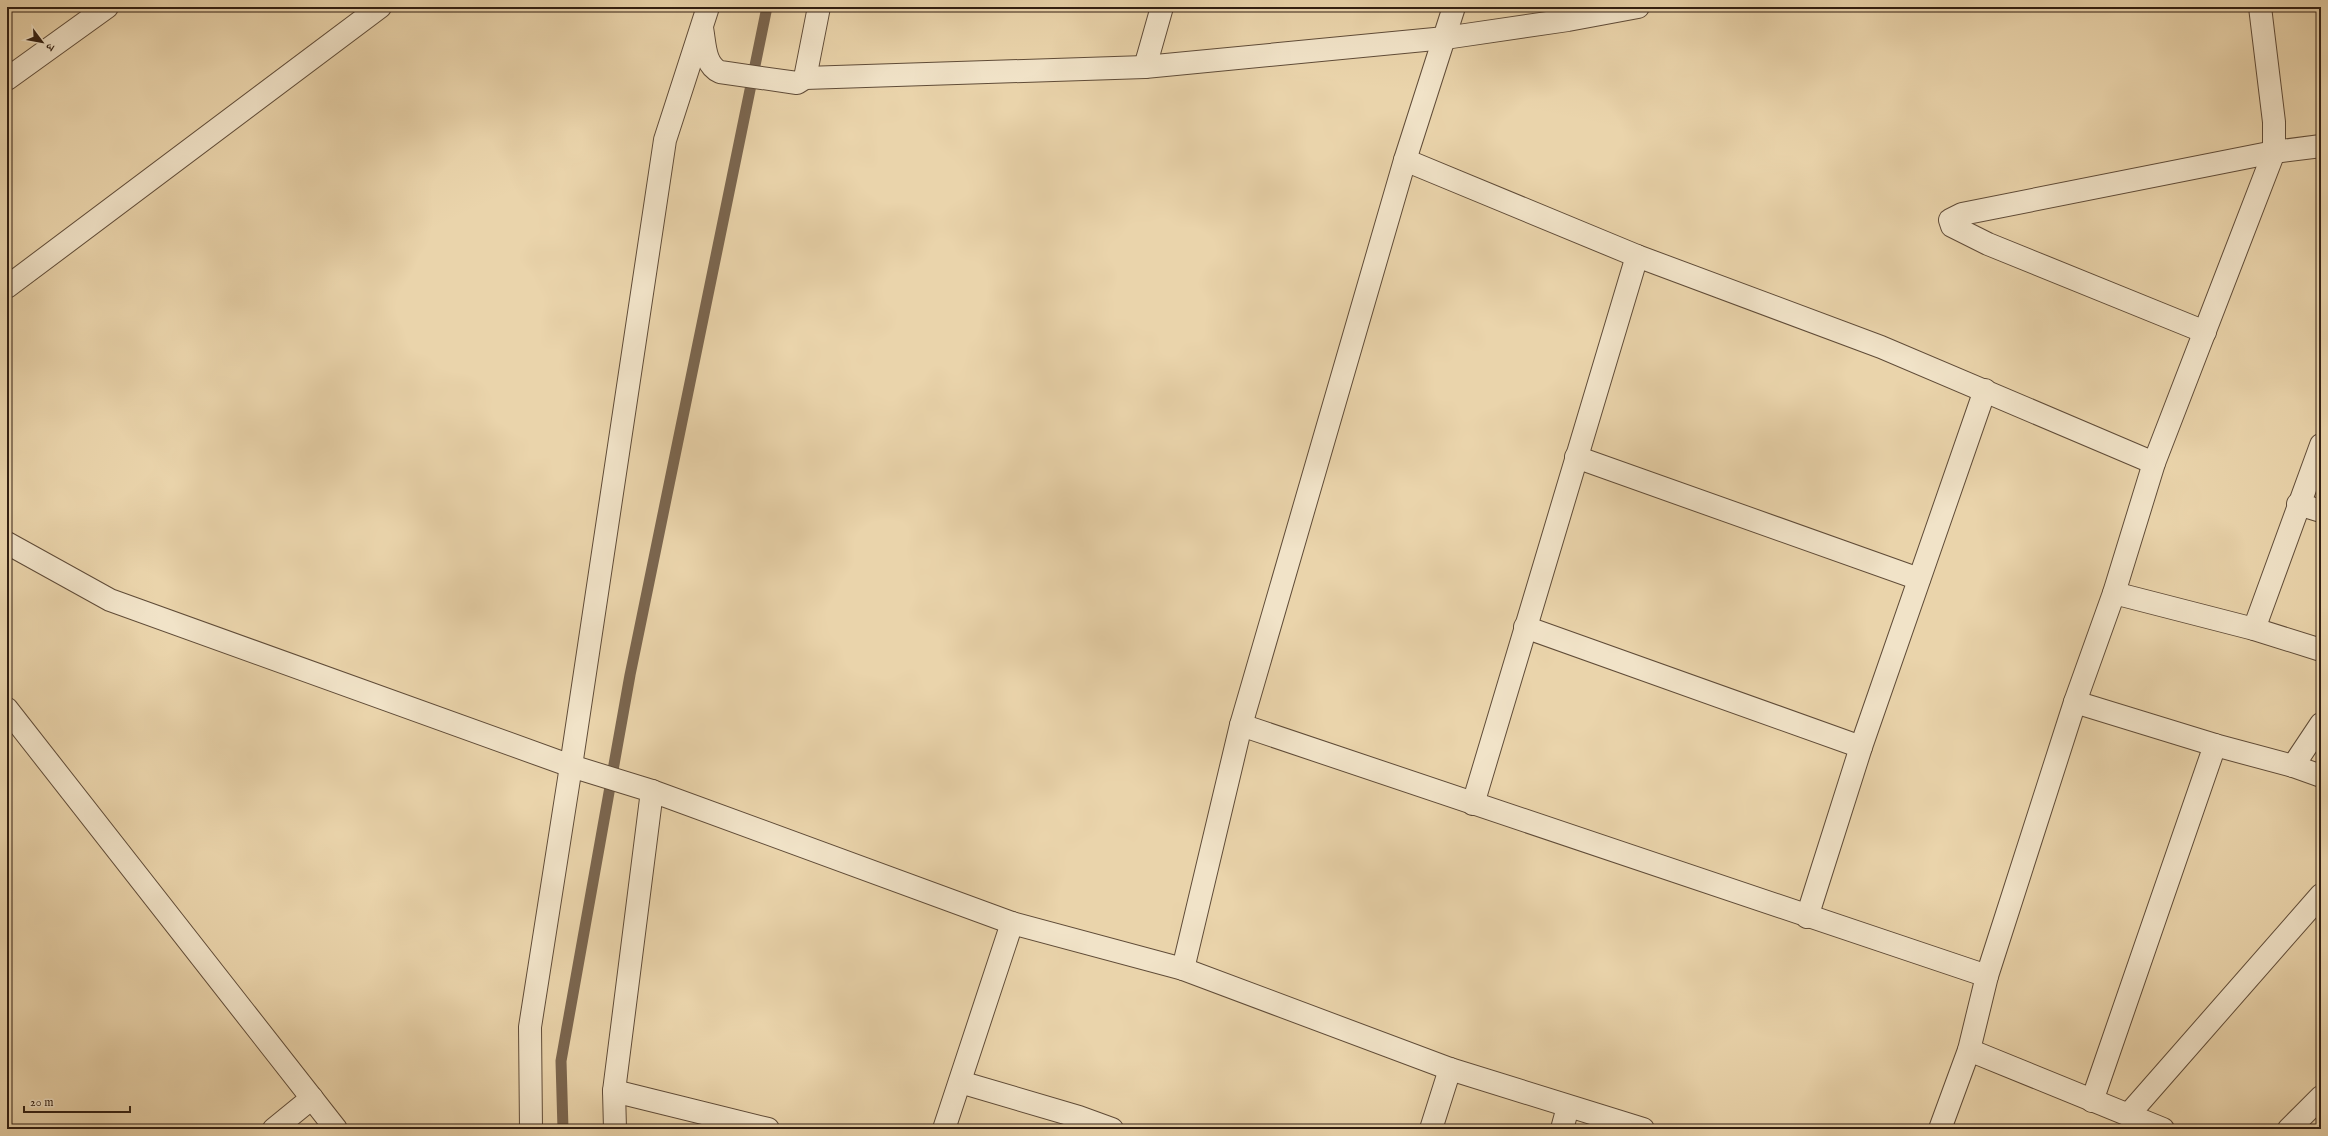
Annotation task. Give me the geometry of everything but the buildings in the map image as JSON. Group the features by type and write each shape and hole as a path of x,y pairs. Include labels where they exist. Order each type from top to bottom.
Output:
{"street":[{"path":"10,70 107,7"},
{"path":"7,287 380,7"},
{"path":"801,80 819,7"},
{"path":"1145,67 1162,7"},
{"path":"1183,969 1241,725 1405,160 1454,7"},
{"path":"703,13 708,59 714,70 720,72 801,80 1145,67 1445,38 1568,20 1638,7"},
{"path":"1940,1129 1969,1050 1987,976 2076,702 2114,593 2154,463 2274,152 2274,122 2260,7"},
{"path":"531,1129 530,1027 571,766 665,140 703,13"},
{"path":"2204,332 1988,244 1952,226 1950,220 1962,214 2274,152 2321,146"},
{"path":"1405,160 1637,256 1881,347 2154,463"},
{"path":"1472,804 1637,256"},
{"path":"1808,917 1861,746 1985,390"},
{"path":"2254,629 2298,504 2321,445"},
{"path":"1576,457 1919,580"},
{"path":"2298,504 2321,511"},
{"path":"7,543 110,600 571,766 652,791 1012,923 1183,969 1450,1069 1568,1107 1643,1129"},
{"path":"2114,593 2254,629 2321,650"},
{"path":"1525,627 1861,746"},
{"path":"2076,702 2215,745 2293,766 2321,776"},
{"path":"7,709 336,1129"},
{"path":"2293,766 2321,724"},
{"path":"1241,725 1472,804 1987,976"},
{"path":"2092,1101 2215,745"},
{"path":"614,1129 614,1091 652,791"},
{"path":"2129,1114 2321,896"},
{"path":"944,1129 1012,923"},
{"path":"1969,1050 2163,1129"},
{"path":"1431,1129 1450,1069"},
{"path":"960,1082 1078,1123 1112,1129"},
{"path":"614,1091 768,1129"},
{"path":"2290,1129 2321,1097"},
{"path":"274,1129 312,1098"},
{"path":"1562,1129 1568,1107"}],"waterway":[{"path":"563,1129 561,1061 630,675 767,7"}]}
